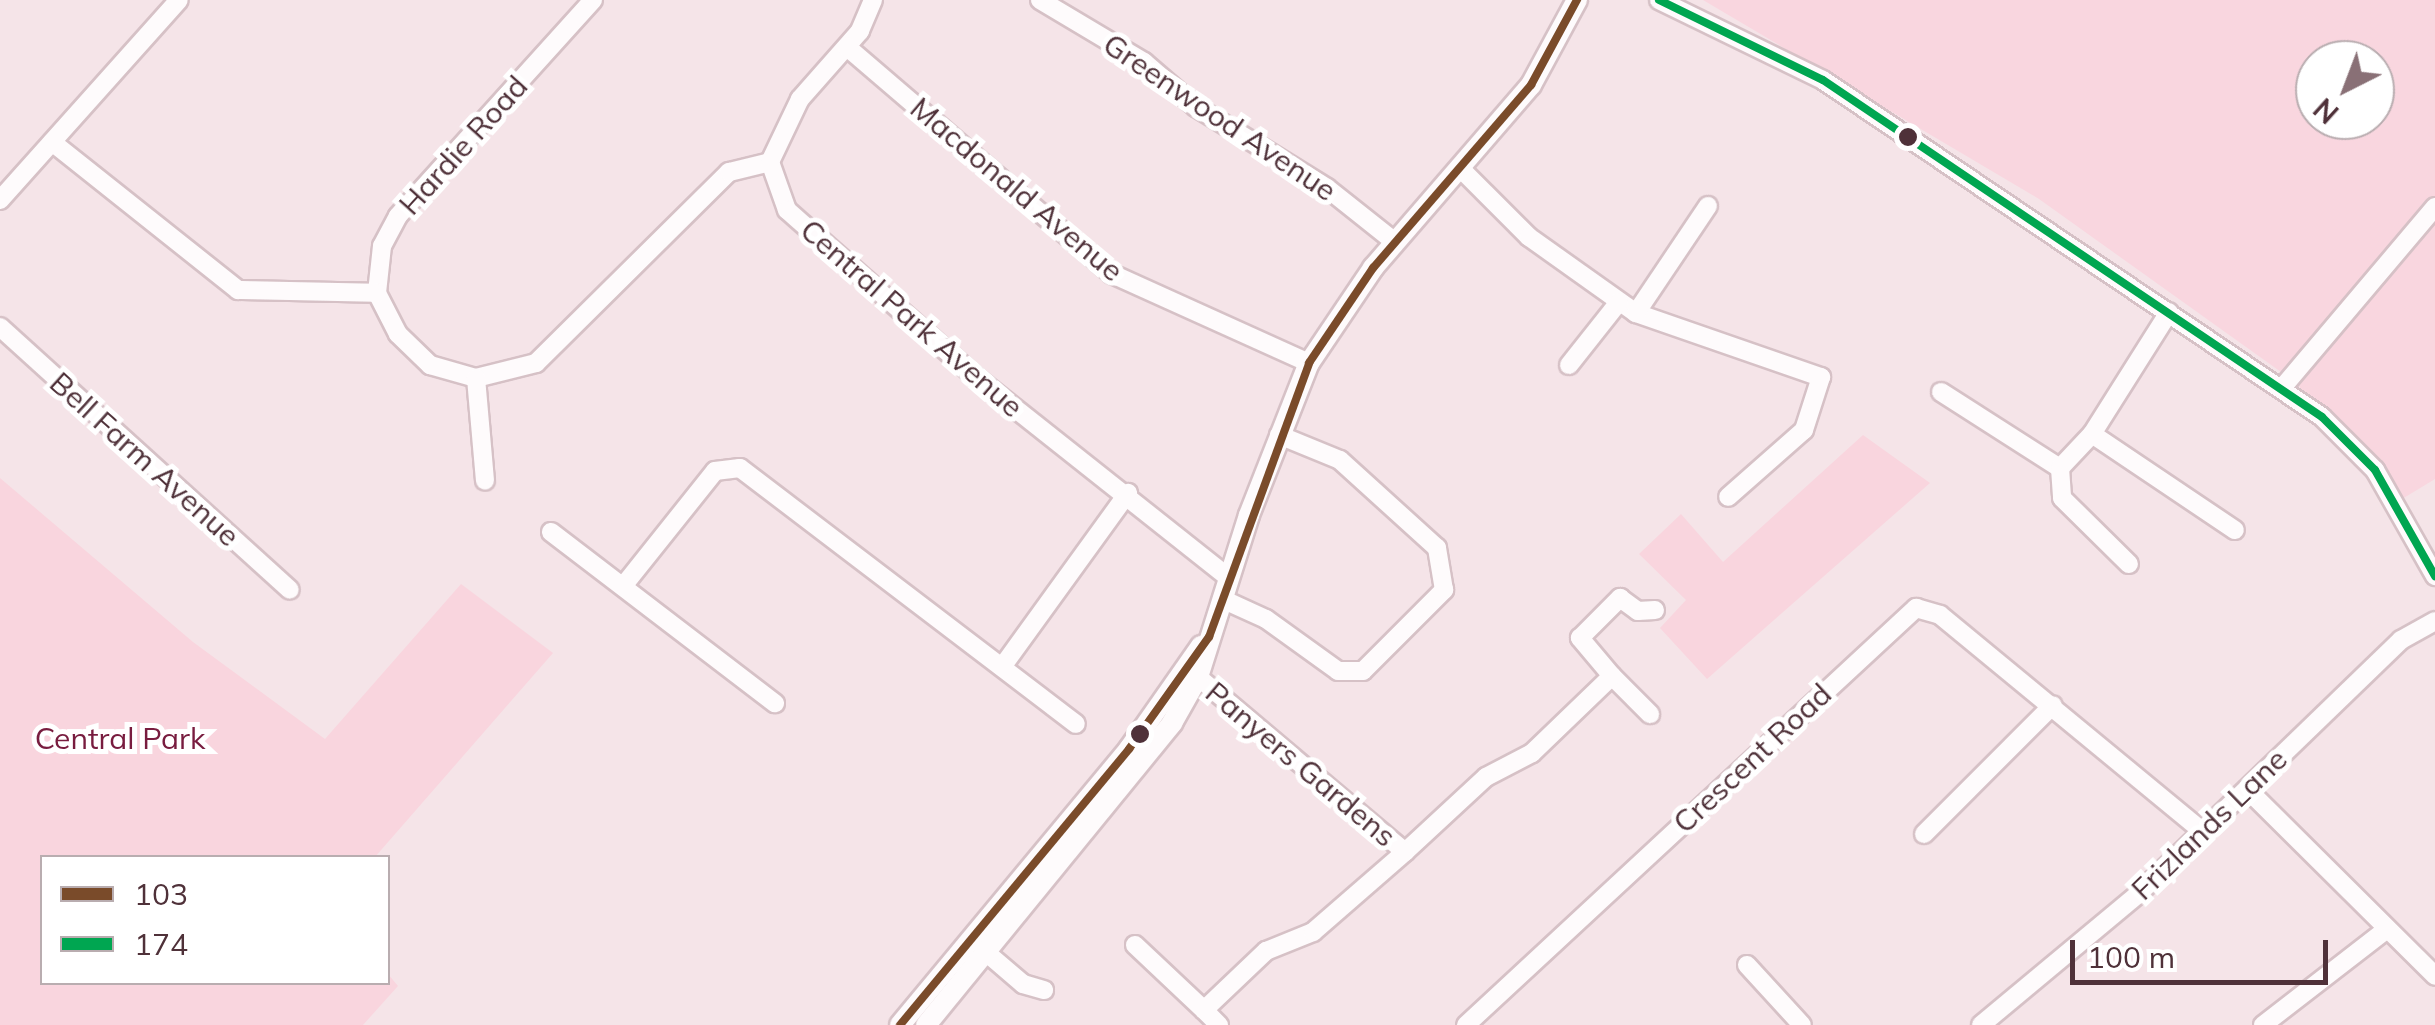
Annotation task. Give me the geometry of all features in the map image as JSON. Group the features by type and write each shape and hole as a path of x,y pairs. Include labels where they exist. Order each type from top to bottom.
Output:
{"main road":[{"path":"926,1025 1140,768 1198,677 1222,599 1309,363 1396,242 1531,85 1577,0"},
{"path":"900,1025 1129,749 1209,637"}],"street":[{"path":"0,200 179,0"},
{"name":"Hardie Road","path":"377,293 382,246 398,216 593,0"},
{"path":"52,142 238,290 377,293 398,334 430,365 476,378 536,363 729,172 770,162 800,99 847,46 873,0"},
{"name":"Greenwood Avenue","path":"1040,0 1144,62 1196,106 1327,188 1396,242"},
{"path":"1659,0 1823,80 2282,388 2364,457 2435,576"},
{"name":"Macdonald Avenue","path":"847,46 1112,274 1309,363"},
{"name":"Central Park Avenue","path":"770,162 787,210 802,224 978,379 1128,493 1230,578"},
{"path":"1461,169 1529,236 1636,312 1821,376 1804,430 1728,497"},
{"path":"1636,312 1708,206"},
{"path":"2282,388 2435,207"},
{"path":"1569,364 1619,302"},
{"path":"2129,564 2062,498 2060,468 2092,434 2169,312"},
{"name":"Bell Farm Avenue","path":"0,327 290,590"},
{"path":"476,378 485,481"},
{"path":"1941,392 2060,468"},
{"path":"2092,434 2234,530"},
{"path":"1222,599 1266,619 1338,671 1363,671 1444,590 1438,548 1340,460 1280,435"},
{"path":"624,585 715,471 740,468 1076,724"},
{"path":"1002,667 1128,493"},
{"path":"551,532 775,703"},
{"path":"1650,714 1580,638 1620,598 1638,611 1654,610"},
{"name":"Crescent Road","path":"1466,1025 1916,608 1940,615 2203,832"},
{"name":"Frizlands Lane","path":"1981,1025 2203,832 2401,640 2435,621"},
{"name":"Panyers Gardens","path":"1204,1010 1266,951 1313,932 1486,778 1532,754 1612,676"},
{"name":"Panyers Gardens","path":"1198,677 1405,852"},
{"path":"1924,834 2053,705"},
{"path":"2246,789 2435,976"},
{"path":"2263,1025 2388,929"},
{"path":"1135,945 1219,1025"},
{"path":"988,954 1022,984 1044,990"},
{"path":"1747,965 1802,1025"}],"shaded area":[{"path":"1703,0 2435,0 2435,479 2402,499 2295,382 2039,199"}],"green space":[{"path":"1863,435 1930,483 1707,679 1660,628 1686,600 1639,554 1681,514 1723,562"},
{"name":"Central Park","path":"0,478 193,642 325,739 461,584 553,653 377,855 40,855 40,985 390,985 390,976 398,986 363,1025 0,1025"}],"transit line":[{"name":"103","path":"900,1025 1129,749 1209,637 1309,363 1373,268 1531,85 1577,0"},
{"name":"174","path":"1659,0 1823,80 2322,417 2375,470 2435,576"}]}
